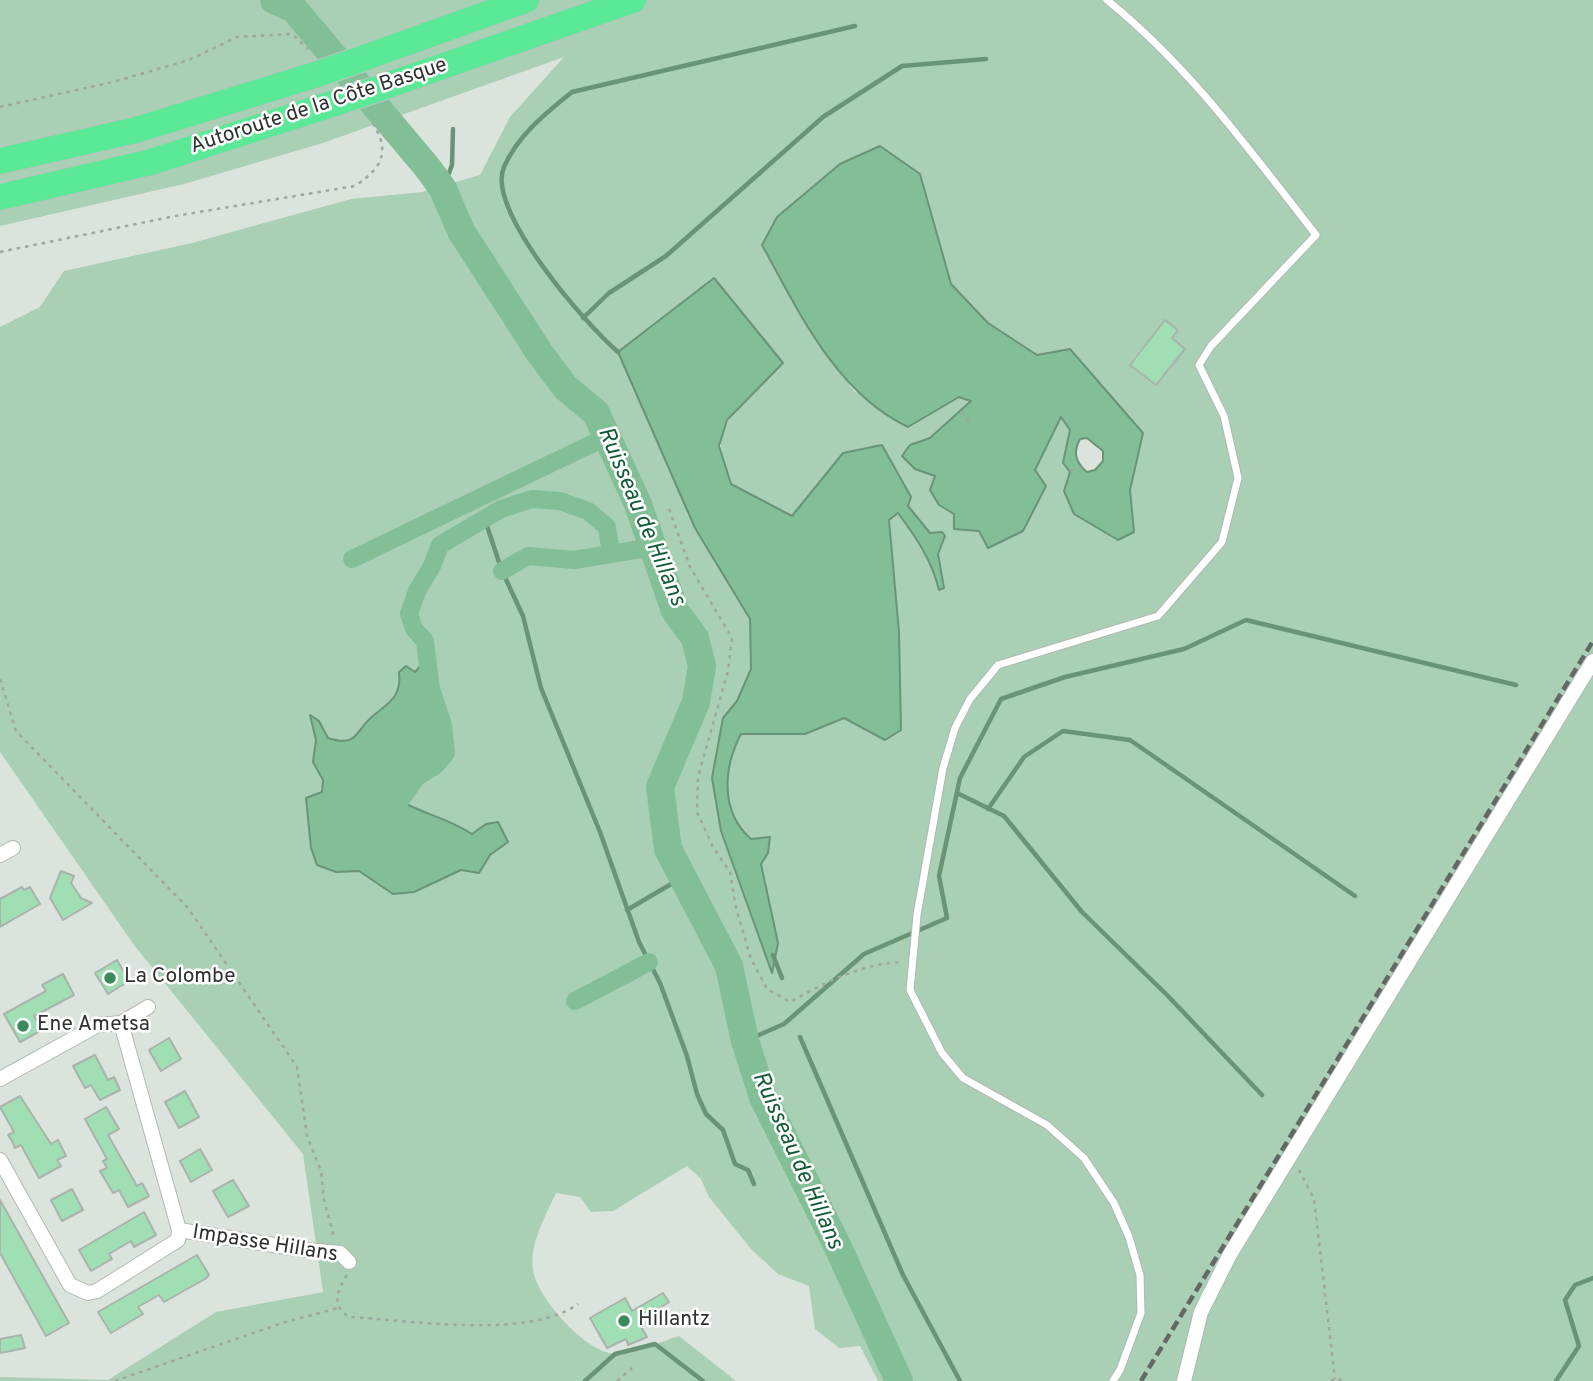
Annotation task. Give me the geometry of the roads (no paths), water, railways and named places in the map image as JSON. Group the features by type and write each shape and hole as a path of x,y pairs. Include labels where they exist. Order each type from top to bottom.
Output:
{"highway":[{"name":"Autoroute de la Côte Basque","path":"0,161 136,130 318,74 526,0"},
{"name":"Autoroute de la Côte Basque","path":"0,197 151,162 380,88 633,0"}],"street":[{"path":"1184,1381 1202,1312 1213,1285 1593,661"},
{"path":"0,855 13,848"},
{"path":"0,1079 98,1025 121,1024 148,1007"},
{"path":"0,1160 70,1285 77,1291 97,1291 170,1248 178,1240 179,1230 121,1024"},
{"name":"Impasse Hillans","path":"179,1230 345,1257"}],"lane":[{"path":"1108,0 1133,21 1196,86 1316,235 1211,346 1199,365 1224,416 1238,478 1222,542 1158,616 998,665 970,699 955,728 943,768 917,915 909,990 942,1053 963,1078 1048,1125 1084,1158 1114,1203 1129,1237 1140,1275 1141,1313 1120,1370 1112,1381"}],"waterway":[{"name":"Ruisseau de Hillans","path":"274,0 294,9 443,189 461,231 539,352 565,387 596,413 638,504 675,611 695,638 702,666 696,702 660,787 668,849 729,966 745,1041 763,1097 836,1243 899,1381"},
{"path":"618,352 563,293 523,237 509,210 502,186 504,167 517,145 543,117 572,92 855,26"},
{"path":"583,318 609,293 666,256 823,117 902,66 986,59"},
{"path":"443,189 452,165 453,129"},
{"path":"352,559 606,437"},
{"path":"400,801 416,778 435,766 446,753 443,725 431,689 425,641 414,629 409,614 417,591 432,566 440,545 501,509 532,499 560,501 588,511 607,527 611,554"},
{"path":"485,520 502,571 523,616 541,688 600,832 639,942 660,983 687,1056 697,1094 706,1114 723,1130 735,1164 748,1170 754,1184"},
{"path":"502,571 528,556 574,560 653,547"},
{"path":"745,1041 784,1024 864,954 947,918 939,876 960,778 1001,699 1065,677 1184,649 1246,620 1516,685"},
{"path":"988,809 1024,757 1063,731 1130,740 1355,896"},
{"path":"957,793 1004,816 1082,912 1168,996 1262,1095"},
{"path":"627,910 683,877"},
{"path":"773,955 782,978"},
{"path":"575,1001 649,962"},
{"path":"800,1037 903,1275 960,1381"},
{"path":"1556,1381 1579,1346 1565,1300 1575,1285 1593,1278"},
{"path":"585,1381 615,1354 655,1344 703,1381"}],"railway":[{"path":"1141,1381 1593,641"}],"place":[{"name":"La Colombe","path":"110,978"},
{"name":"Ene Ametsa","path":"23,1026"},
{"name":"Hillantz","path":"624,1321"}]}
